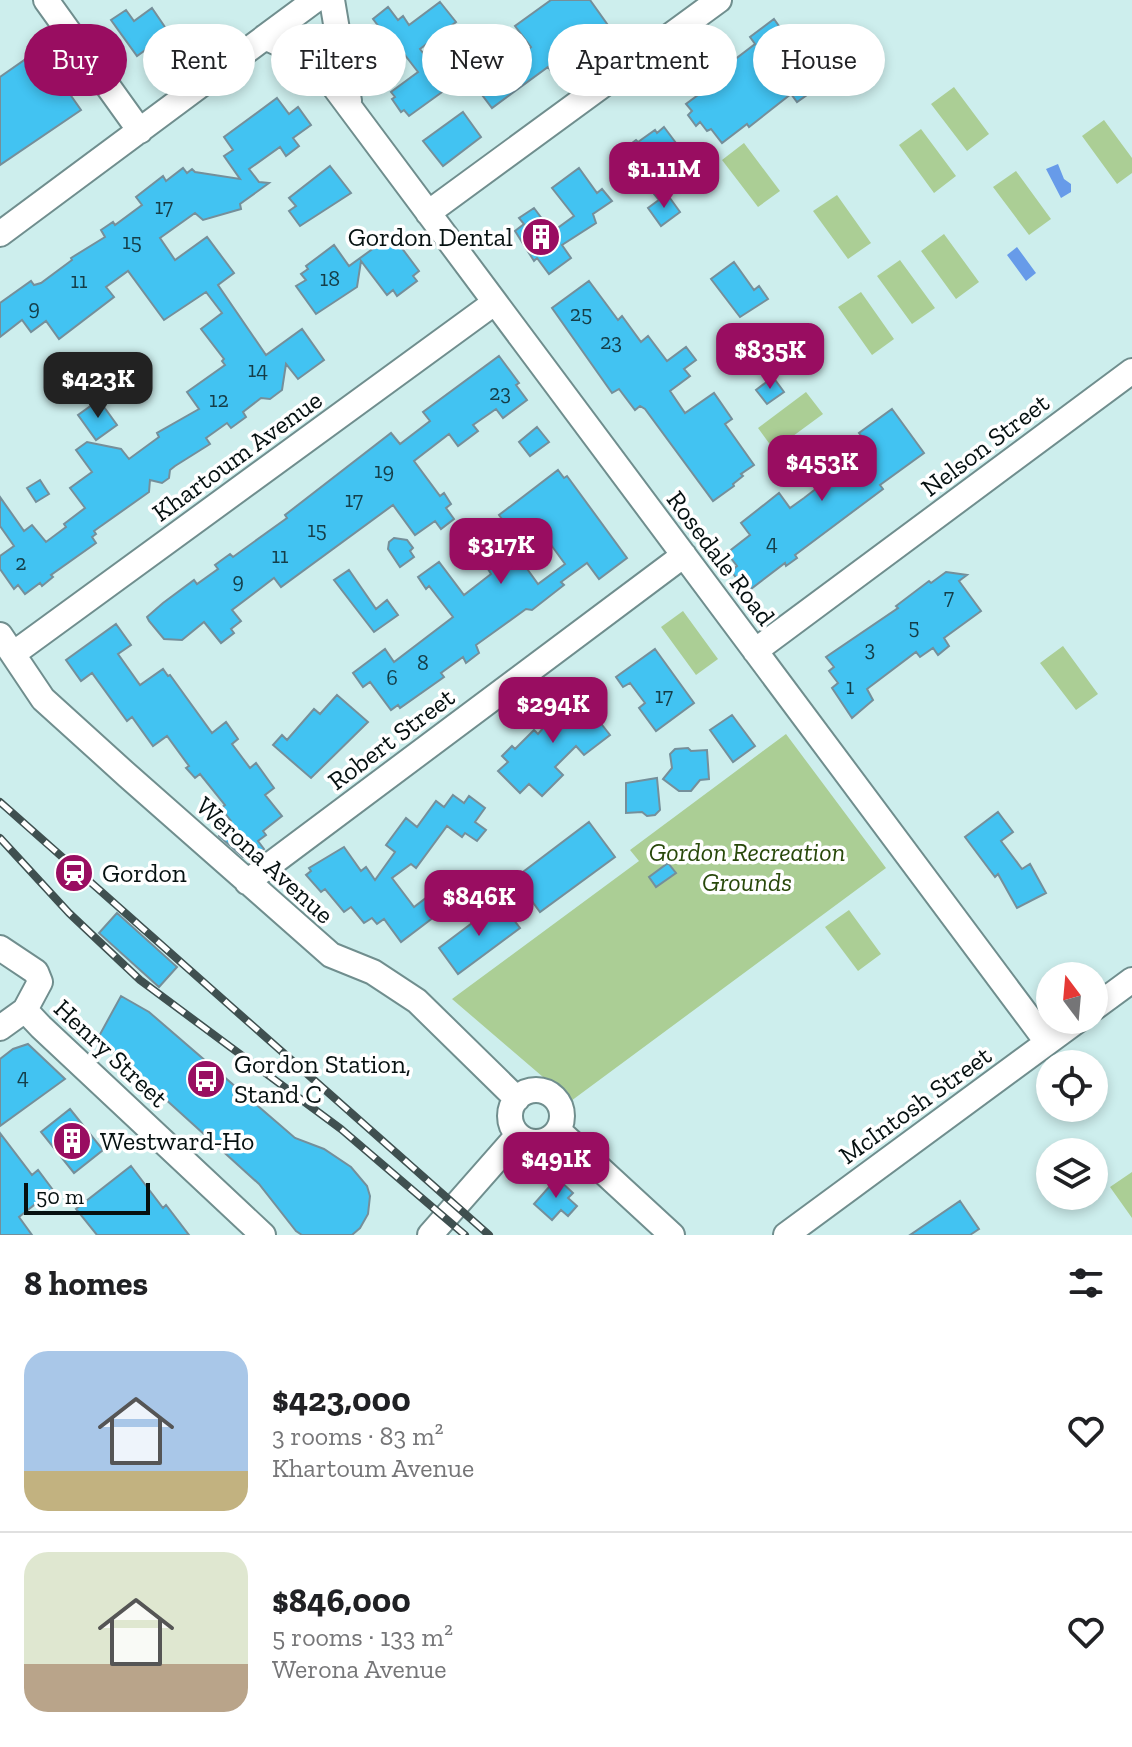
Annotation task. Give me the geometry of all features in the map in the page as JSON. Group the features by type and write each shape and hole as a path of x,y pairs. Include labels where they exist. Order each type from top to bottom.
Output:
{"street":[{"path":"46,0 140,131"},
{"path":"0,234 315,0"},
{"name":"Rosedale Road","path":"332,0 350,107"},
{"path":"428,213 719,0"},
{"name":"Rosedale Road","path":"265,37 308,57 350,107 1047,1042"},
{"name":"Khartoum Avenue","path":"7,645 494,303"},
{"name":"Nelson Street","path":"755,651 1132,371"},
{"name":"Robert Street","path":"247,882 684,555"},
{"name":"Werona Avenue","path":"7,645 31,684 49,705 247,882 331,955 373,972 406,992 517,1099"},
{"path":"0,948 32,969 39,978 40,986 25,1010 0,1028"},
{"path":"1108,998 1132,980"},
{"name":"Henry Street","path":"25,1010 263,1235"},
{"name":"McIntosh Street","path":"786,1235 1058,1034"},
{"path":"531,1090 552,1095 558,1101 562,1114 558,1130 551,1137 536,1142 518,1135 510,1119 512,1106 517,1099 531,1090"},
{"path":"558,1130 672,1235"},
{"path":"430,1235 518,1135"}],"green space":[{"path":"954,87 989,134 967,151 931,104"},
{"path":"1104,120 1132,158 1132,173 1117,184 1082,136"},
{"path":"921,129 956,176 934,193 899,145"},
{"path":"744,143 780,191 758,207 722,160"},
{"path":"1016,171 1051,219 1029,235 993,187"},
{"path":"837,195 871,243 848,259 813,211"},
{"path":"944,234 979,282 956,299 921,251"},
{"path":"900,260 935,308 912,324 877,276"},
{"path":"861,292 894,339 872,355 838,307"},
{"path":"806,392 823,414 774,450 758,428"},
{"path":"683,611 718,659 696,675 661,627"},
{"path":"1063,646 1098,694 1076,710 1040,663"},
{"name":"Gordon Recreation Grounds","path":"786,734 886,868 571,1101 452,999 639,861 630,850"},
{"path":"849,910 881,954 858,971 825,927"},
{"path":"1132,1172 1132,1218 1110,1187"}],"water":[{"path":"1058,164 1064,179 1071,184 1071,192 1061,198 1046,169"},
{"path":"1017,247 1036,273 1026,281 1007,255"}],"building":[{"path":"551,0 590,0 607,24 548,24 548,67 532,79 532,24 518,24"},
{"path":"440,2 456,22 422,24 422,96 437,96 409,116 404,110 401,112 392,99 394,96 406,96 406,81 418,72 406,56 406,24 377,24 373,19 388,7 398,20 403,16 409,25"},
{"path":"152,8 163,24 143,24 143,52 137,56 127,42 127,24 114,24 111,20 126,10 134,21"},
{"path":"753,46 753,96 788,96 749,127 747,124 722,143 711,129 707,131 700,122 696,126 688,115 692,111 686,104 697,96 737,96 737,58"},
{"path":"24,60 24,96 71,96 81,110 0,165 0,77"},
{"path":"483,96 508,96 492,108"},
{"path":"277,98 289,114 298,107 311,125 293,138 299,146 286,156 280,147 249,169 259,182 269,183 240,204 241,209 203,220 195,213 160,238 175,260 207,237 234,273 218,285 266,355 302,329 324,360 298,379 286,364 282,390 270,399 261,398 243,412 246,417 231,428 227,423 206,438 210,444 170,470 169,478 162,483 150,480 149,492 94,531 96,534 92,537 96,543 51,575 53,577 42,586 40,583 25,594 18,585 14,589 0,569 0,556 14,546 0,526 0,497 24,531 32,525 46,542 85,508 70,488 92,472 76,450 87,442 121,449 129,459 159,437 157,433 199,409 187,392 225,365 224,359 201,329 222,313 206,292 164,320 128,271 106,287 114,297 59,339 46,321 31,332 22,320 0,337 0,303 31,281 34,285 41,283 71,258 105,237 101,230 113,222 115,225 142,205 136,197 163,176 166,181 183,168 187,173 192,169 240,179 224,156 233,150 224,137"},
{"path":"463,112 481,137 443,166 423,141"},
{"path":"664,127 694,167 666,188 669,192 659,200 620,152 636,140 638,142"},
{"path":"330,166 351,193 300,226 289,211 296,206 289,198"},
{"path":"579,168 597,193 602,189 612,201 593,214 596,223 562,245 571,258 549,274 537,258 534,261 515,231 524,224 519,218 534,208 552,232 574,216 552,188"},
{"path":"667,194 680,212 661,226 648,208"},
{"path":"392,235 419,271 413,276 417,281 397,296 393,290 387,295 361,261 357,287 316,314 296,286 306,280 301,274 308,269 306,266 334,245 349,266"},
{"path":"734,262 754,290 759,286 768,299 740,317 711,279"},
{"path":"589,281 618,320 622,316 641,342 648,336 667,361 686,347 696,360 684,369 690,376 670,391 685,413 714,393 732,419 725,424 754,465 741,474 743,476 734,486 713,501 645,409 640,406 635,410 619,389 612,393 552,308"},
{"path":"499,356 527,400 503,418 496,409 473,425 478,431 458,446 449,434 414,461 440,496 444,493 451,504 446,508 454,519 441,529 435,521 415,535 393,505 281,587 274,578 232,610 241,621 231,629 234,633 221,643 204,622 182,640 164,639 149,621 147,617 163,603 194,580 197,584 218,569 215,565 230,554 233,557 287,518 285,515 391,433 400,444 430,421 423,412"},
{"path":"773,377 784,392 767,404 756,390"},
{"path":"99,400 117,425 96,440 78,415"},
{"path":"892,409 924,453 880,485 883,489 795,555 797,558 786,566 785,563 747,592 731,571 737,566 727,553 750,535 741,523 779,493 790,508 804,498 870,447 859,433"},
{"path":"537,427 549,442 530,456 519,442"},
{"path":"558,470 564,478 567,476 627,558 599,579 587,563 561,582 564,585 532,610 526,609 476,645 479,653 466,663 463,657 441,673 444,677 400,708 398,705 391,710 370,682 363,687 353,673 385,649 394,662 453,617 418,577 439,562 464,595 491,574 488,569 512,551 505,542 514,535 499,515","holes":["546,538 565,564 538,584 520,559"]},
{"path":"40,480 49,494 36,502 27,488"},
{"path":"394,538 407,540 413,548 410,551 414,557 400,567 388,549 389,542"},
{"path":"349,570 376,609 387,600 398,615 374,632 334,580"},
{"path":"946,572 967,575 959,581 981,611 944,638 949,646 938,655 933,648 920,657 916,652 867,689 873,700 852,718 832,688 838,683 829,671 834,667 826,657 898,608 896,606 929,581 931,583"},
{"path":"116,624 131,645 118,654 140,685 163,669 212,733 226,722 238,739 232,744 250,768 256,763 274,788 265,795 282,816 263,831 266,835 258,841 264,849 252,858 243,857 219,836 231,821 221,808 225,805 200,774 195,778 186,768 189,766 167,736 153,746 132,717 127,721 92,673 81,681 66,660"},
{"path":"655,649 694,703 656,731 639,708 645,703 630,683 623,687 616,677"},
{"path":"566,679 610,735 584,755 576,746 555,767 563,775 542,796 529,784 520,793 498,771 508,762 502,756 512,746 515,749 534,730 538,734 571,708 555,688"},
{"path":"337,695 368,722 311,778 273,745 282,735 287,740 314,709 320,714"},
{"path":"732,715 755,746 733,762 710,730"},
{"path":"688,748 691,751 707,750 709,779 700,780 691,791 679,791 663,779 672,768 670,754 675,749"},
{"path":"657,778 660,810 655,815 647,816 642,812 626,813 626,783"},
{"path":"453,795 464,803 469,796 485,808 475,822 486,830 477,841 465,833 462,837 447,826 416,868 411,864 392,878 414,907 439,888 451,904 401,942 384,919 377,924 372,918 364,923 351,907 344,912 325,889 321,892 306,875 311,871 309,868 344,847 361,871 366,867 375,880 395,852 386,845 406,818 417,827 436,801 444,807"},
{"path":"998,812 1013,832 1001,841 1022,869 1030,864 1046,893 1017,908 998,874 995,877 965,837"},
{"path":"589,822 615,857 540,912 515,878"},
{"path":"668,863 676,873 656,887 649,877"},
{"path":"500,902 520,928 458,974 439,948"},
{"path":"117,913 177,967 159,987 99,933"},
{"path":"121,996 149,1012 295,1138 324,1149 351,1167 367,1186 370,1196 368,1214 360,1228 352,1235 302,1235 296,1231 259,1184 98,1038"},
{"path":"28,1044 65,1079 0,1126 0,1059 13,1049"},
{"name":"Westward-Ho","path":"70,1109 103,1150 74,1173 41,1132"},
{"path":"0,1133 32,1175 38,1170 53,1190 19,1217 32,1235 0,1235"},
{"path":"131,1166 163,1208 166,1205 189,1235 97,1235 76,1209"},
{"path":"557,1178 573,1193 568,1198 577,1206 568,1216 561,1210 552,1220 534,1204"},
{"path":"960,1201 979,1229 970,1235 910,1235"}],"railway":[{"path":"0,802 489,1235"},
{"path":"0,838 69,913 140,980 341,1129 465,1235"}],"place":[{"name":"Gordon Dental","path":"541,237"},
{"name":"Gordon","path":"74,873"},
{"name":"Gordon Station, Stand C","path":"206,1079"},
{"name":"Westward-Ho","path":"72,1141"}]}
